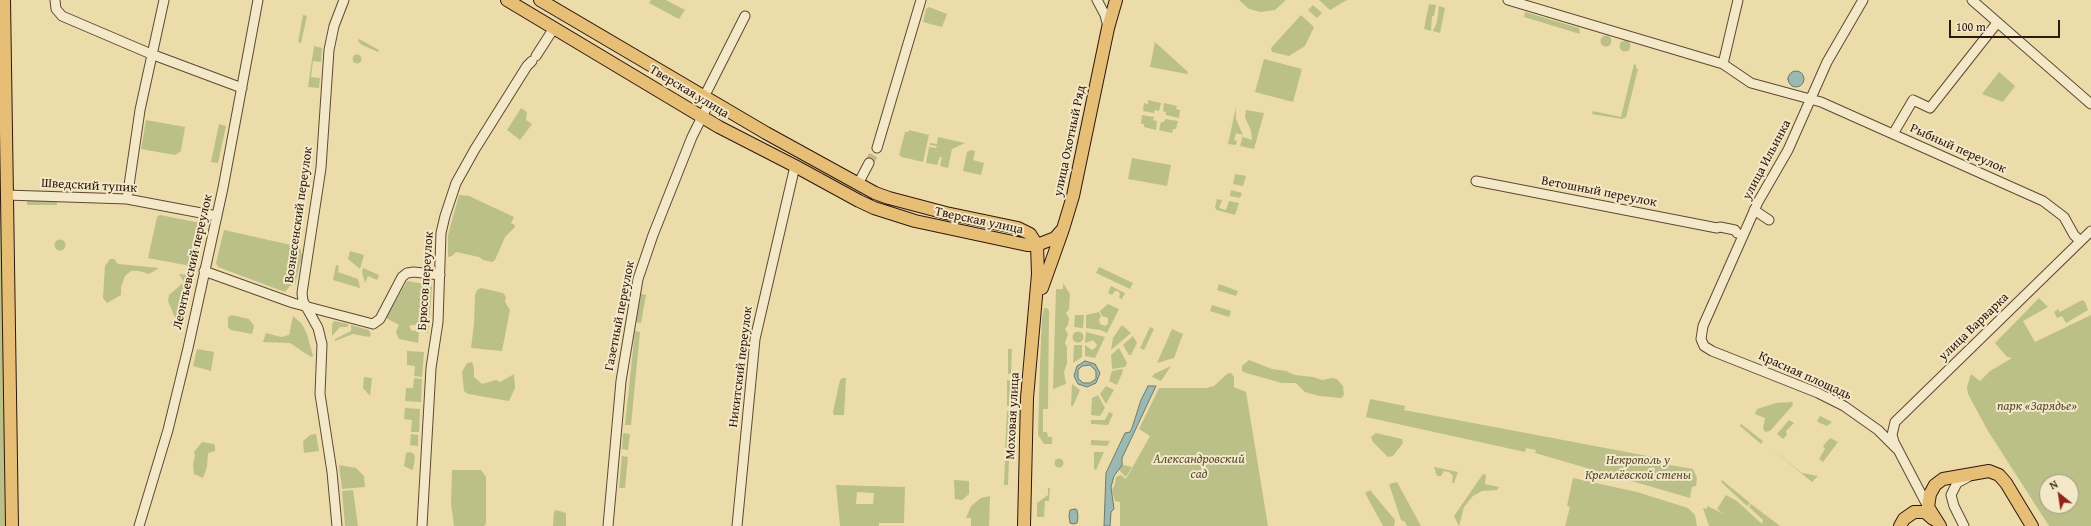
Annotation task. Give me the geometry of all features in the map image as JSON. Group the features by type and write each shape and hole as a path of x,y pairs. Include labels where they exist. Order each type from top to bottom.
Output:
{"main road":[{"path":"4,0 12,526"},
{"name":"Тверская улица","path":"507,0 701,117 859,201 897,216 1027,245 1037,245 1034,238 1026,230 889,198 858,184 707,99 540,0"},
{"name":"улица Охотный Ряд","path":"1063,229 1078,172 1108,28 1116,0"},
{"path":"1037,245 1054,238 1063,229"},
{"name":"Моховая улица","path":"1035,308 1063,229"},
{"name":"Моховая улица","path":"1024,526 1027,398 1038,274 1037,245"},
{"path":"1940,526 1928,507 1932,488 1943,479 1989,471 1999,475 2006,483 2032,526"},
{"path":"1900,526 1910,514 1919,511 1925,512 1940,526"}],"street":[{"path":"55,0 56,9 62,16 151,54 242,88"},
{"path":"127,199 151,54 164,0"},
{"name":"Леонтьевский переулок","path":"140,526 168,432 217,216 258,0"},
{"name":"Вознесенский переулок","path":"337,526 332,472 320,394 322,344 318,328 306,307 302,293 321,168 329,50 334,26 344,0"},
{"path":"877,148 920,0"},
{"path":"1097,0 1105,15 1108,28"},
{"name":"Рыбный переулок","path":"1508,0 1723,64 1751,83 1810,99 1896,130 2043,201 2064,217 2074,235 2080,241"},
{"path":"1723,64 1738,0"},
{"name":"улица Ильинка","path":"1700,335 1740,233 1788,150 1827,62 1863,0"},
{"path":"1972,0 2091,104"},
{"name":"Газетный переулок","path":"608,526 621,380 638,279 652,235 707,99 745,16"},
{"path":"1896,130 1913,100 1930,108 1997,23"},
{"name":"Брюсов переулок","path":"422,526 431,368 438,322 441,233 456,183 508,95 554,28"},
{"path":"858,184 869,164"},
{"name":"Никитский переулок","path":"737,526 755,339 795,166"},
{"name":"Ветошный переулок","path":"1476,181 1717,228 1725,232 1740,233"},
{"name":"Шведский тупик","path":"6,195 127,199 217,216"},
{"path":"1754,210 1769,220"},
{"name":"улица Варварка","path":"1897,449 1892,435 1893,425 1897,419 2091,231"},
{"path":"204,271 306,307 375,324 380,319 402,277 407,273 414,272 440,275"},
{"name":"Красная площадь","path":"1700,335 1704,346 1712,352 1818,393 1844,406 1878,430 1897,449"},
{"path":"1897,449 1910,469 1928,507"},
{"path":"1964,526 1952,503 1953,490 1957,483 1965,478 1985,475 1998,479 2003,485 2026,526"}],"green space":[{"path":"651,0 666,0 685,10 679,19 649,3"},
{"path":"1239,0 1286,0 1275,10 1261,12 1249,9"},
{"path":"1319,0 1347,0 1330,10"},
{"path":"1429,4 1436,5 1434,16 1432,16 1431,31 1424,29"},
{"path":"1313,5 1322,13 1317,18 1308,10"},
{"path":"1439,6 1445,8 1440,33 1433,31 1437,22"},
{"path":"929,7 947,14 942,27 923,22 926,9"},
{"path":"1525,12 1579,28 1580,34 1524,17"},
{"path":"303,15 307,16 301,43 298,42"},
{"path":"1301,15 1314,27 1305,46 1289,56 1272,52 1271,48"},
{"path":"1604,36 1608,36 1610,37 1610,45 1604,46 1601,43 1601,39"},
{"path":"359,39 379,50 378,52 362,45 358,41"},
{"path":"1623,41 1627,41 1629,42 1629,50 1623,51 1620,48 1620,44"},
{"path":"1155,42 1188,72 1187,74 1150,67"},
{"path":"314,46 322,48 321,62 313,61 311,77 320,78 319,88 308,87"},
{"path":"357,54 362,59 357,64 352,59"},
{"path":"1264,59 1302,69 1293,102 1255,92"},
{"path":"1634,64 1638,69 1626,117 1622,119 1592,114 1593,111 1621,117"},
{"path":"1999,72 2015,86 2003,102 1982,94"},
{"path":"1148,100 1161,103 1159,111 1155,110 1154,113 1143,111 1144,103 1148,104"},
{"path":"1164,103 1177,106 1176,109 1180,110 1179,118 1166,115 1166,112 1163,111"},
{"path":"1236,107 1236,119 1242,135 1236,133 1234,140 1237,141 1236,145 1228,144"},
{"path":"521,108 527,112 526,120 532,124 520,140 507,130"},
{"path":"1246,110 1264,113 1254,149 1240,146 1243,136 1252,140 1251,131 1245,117"},
{"path":"0,115 3,346 5,526 0,526"},
{"path":"1142,115 1154,117 1153,120 1157,121 1156,130 1144,127 1144,124 1141,124"},
{"path":"1165,119 1178,121 1176,129 1173,129 1172,133 1159,130 1161,122 1164,122"},
{"path":"146,120 185,127 181,151 175,155 141,149"},
{"path":"219,124 226,126 218,163 211,162"},
{"path":"909,130 929,135 923,162 899,155 905,132 908,132"},
{"path":"938,137 965,143 952,149 948,168 940,166 942,157 940,157 937,165 926,163 929,147 936,148 937,146 930,145 930,143 937,144"},
{"path":"971,150 975,151 973,160 984,163 981,175 963,171 967,152"},
{"path":"1132,158 1171,165 1167,186 1128,179"},
{"path":"1235,174 1246,176 1243,186 1233,184"},
{"path":"1231,190 1242,193 1240,198 1230,196"},
{"path":"459,195 469,196 514,217 511,224 514,224 515,227 505,237 495,260 492,262 483,260 479,257 456,252 452,256 448,257 448,235"},
{"path":"27,199 57,199 57,205 27,205"},
{"path":"1217,199 1222,200 1219,208 1226,210 1229,201 1239,203 1235,215 1217,210 1215,208"},
{"path":"160,215 206,224 196,267 148,258 157,217"},
{"path":"224,230 300,247 302,256 295,285 290,286 285,292 218,267 216,263"},
{"path":"58,240 62,240 64,241 64,249 58,250 55,247 55,243"},
{"path":"350,251 364,255 360,269 348,259"},
{"path":"110,259 114,259 118,264 159,268 149,274 139,271 131,271 125,276 121,287 121,295 107,303 103,298 105,266"},
{"path":"336,265 339,266 338,272 358,279 360,288 333,280"},
{"path":"1099,267 1133,283 1130,289 1096,273"},
{"path":"363,268 379,275 377,280 368,276 365,283 362,272"},
{"path":"179,274 188,275 194,278 183,327 170,323 176,320 168,301 169,295 184,282"},
{"path":"407,281 431,285 432,287 428,333 425,333 423,328 418,324 409,326 412,331 417,330 419,333 418,343 399,339 396,332 399,325 386,318"},
{"path":"1063,283 1070,294 1069,309 1066,313 1069,318 1068,325 1065,329 1068,334 1065,343 1067,347 1067,363 1064,372 1066,384 1053,389 1056,289 1063,289"},
{"path":"1219,284 1238,291 1236,296 1217,290"},
{"path":"1111,286 1125,293 1122,299 1119,298 1120,294 1118,291 1115,291 1112,295 1108,293"},
{"path":"481,288 503,293 506,297 505,302 510,310 502,351 471,348 475,295 477,290"},
{"path":"641,294 646,295 641,323 636,322"},
{"name":"парк «Зарядье»","path":"2039,298 2048,307 2023,321 2035,342 2091,315 2091,526 2049,526 2041,514 2079,514 2079,474 2039,474 2039,510 1988,431 1968,394 1967,387 1971,374 1980,381 1990,371 2012,358 2007,357 1995,343"},
{"path":"2082,300 2085,302 2088,310 2066,323 2062,316 2057,318 2054,312 2058,309 2060,312"},
{"path":"1108,304 1119,309 1107,333 1100,330 1086,328 1086,315 1099,312 1101,316 1099,320 1100,324 1105,326 1108,324 1108,318 1102,316 1100,311"},
{"path":"1212,305 1231,311 1229,317 1210,311"},
{"path":"1044,308 1047,308 1049,311 1048,409 1043,409 1043,432 1047,432 1048,437 1052,437 1052,444 1044,444 1038,435 1042,317"},
{"path":"232,315 249,319 254,326 252,334 231,330 228,327 228,317"},
{"path":"1075,315 1084,315 1083,328 1074,327"},
{"path":"293,316 302,324 307,334 313,356 311,357 290,343 263,342 266,333 281,337 289,335"},
{"path":"334,321 348,324 348,327 340,327 332,336 332,324"},
{"path":"351,325 369,330 371,335 369,337 353,334 335,341 335,339 351,331"},
{"path":"1122,325 1131,333 1111,350 1113,338"},
{"path":"1150,327 1154,329 1144,350 1140,348"},
{"path":"1172,329 1183,334 1174,358 1157,363"},
{"path":"635,331 640,332 631,425 625,425"},
{"path":"1076,332 1080,332 1082,333 1082,341 1076,342 1073,339 1073,335"},
{"path":"1086,332 1105,337 1095,358 1085,356 1085,345 1092,350 1097,345 1093,340 1085,343"},
{"path":"1133,336 1137,343 1131,355 1129,355 1123,345"},
{"path":"1074,345 1082,345 1082,357 1073,363"},
{"path":"1119,348 1127,363 1125,367 1112,369 1111,355"},
{"path":"197,349 214,352 211,371 193,366"},
{"path":"1008,349 1012,349 1011,374 1008,374"},
{"path":"407,351 424,352 422,377 414,376 415,366 407,365"},
{"path":"1249,360 1272,369 1286,371 1295,375 1313,377 1322,380 1332,378 1337,379 1343,386 1344,395 1341,398 1319,396 1305,392 1296,383 1282,383 1246,373 1242,371 1242,366"},
{"path":"472,362 474,377 482,384 496,380 500,382 514,374 515,388 509,401 468,394 464,391 462,372 467,363"},
{"path":"1171,366 1161,381 1152,377 1154,374"},
{"path":"1122,369 1123,371 1117,385 1109,381 1112,371"},
{"name":"Александровский сад","path":"1231,373 1234,377 1234,387 1246,392 1268,526 1120,526 1120,502 1115,501 1112,490 1116,477 1121,475 1126,479 1150,436 1139,429 1159,388 1206,388 1214,386 1227,374"},
{"path":"364,377 372,378 370,396 363,388"},
{"path":"414,378 422,379 421,402 405,401 406,388 413,388"},
{"path":"846,378 844,415 834,415 833,412 840,380"},
{"path":"1007,380 1011,381 1010,406 1007,406"},
{"path":"1072,384 1080,390 1073,406 1071,406"},
{"path":"1106,386 1114,390 1106,404 1100,394"},
{"path":"1098,395 1105,408 1100,416 1091,415 1092,398"},
{"name":"Некрополь у Кремлёвской стены","path":"1370,399 1405,406 1404,410 1653,457 1652,462 1693,469 1697,478 1696,486 1692,487 1690,498 1535,453 1536,450 1526,448 1525,452 1366,417"},
{"path":"1792,402 1793,405 1770,431 1765,432 1763,428 1765,418 1755,414 1757,409 1776,403"},
{"path":"405,408 420,409 419,432 411,432 412,420 404,419"},
{"path":"1007,411 1010,411 1009,451 1005,451"},
{"path":"1109,412 1113,414 1108,425 1091,424 1091,420 1105,420"},
{"path":"1820,416 1832,422 1827,426 1820,423 1817,421"},
{"path":"1789,420 1794,423 1786,431 1787,435 1783,439 1777,434"},
{"path":"1741,424 1763,441 1761,444 1740,426"},
{"path":"623,433 630,434 628,450 622,449"},
{"path":"1376,433 1402,439 1403,443 1393,456 1388,457 1373,442 1371,437"},
{"path":"316,434 319,451 304,453 303,441 310,435"},
{"path":"411,434 418,435 418,446 410,445"},
{"path":"1830,438 1838,442 1823,462 1819,459 1825,449 1823,446"},
{"path":"1091,440 1110,441 1107,446 1091,445"},
{"path":"202,442 214,444 215,447 215,451 208,453 207,467 203,478 194,474 193,464 195,456 194,452"},
{"path":"1765,443 1802,473 1818,476 1812,482"},
{"path":"410,452 414,454 415,458 412,470 404,466 406,453"},
{"path":"1094,452 1104,452 1096,470 1094,469"},
{"path":"622,456 628,457 625,488 619,488"},
{"path":"1057,459 1061,459 1063,463 1061,467 1057,467 1055,465 1055,461"},
{"path":"1005,460 1009,460 1008,485 1004,485"},
{"path":"1121,462 1123,465 1132,467 1126,477 1119,470"},
{"path":"339,465 356,468 364,476 365,487 342,489"},
{"path":"1434,467 1458,472 1454,483 1452,483 1453,476 1449,472 1444,471 1441,476 1437,476"},
{"path":"452,470 481,470 486,477 486,524 484,526 454,526 451,504"},
{"path":"1483,474 1486,475 1485,484 1499,487 1497,490 1482,491 1473,496 1464,507 1459,526 1454,516"},
{"path":"1573,478 1637,492 1688,508 1695,515 1697,526 1565,526 1570,507 1567,506"},
{"path":"954,480 969,481 969,494 962,500 955,499"},
{"path":"1722,480 1750,503 1747,506 1721,482"},
{"path":"1397,482 1421,526 1407,526 1405,522 1401,520 1389,484"},
{"path":"836,485 905,487 904,523 879,523 879,526 840,526","holes":["857,492 874,493 873,504 856,504"]},
{"path":"1048,488 1050,488 1049,501 1045,501 1044,517 1037,517 1037,503 1048,495"},
{"path":"353,490 358,526 345,526 342,491"},
{"path":"1370,490 1395,520 1394,526 1383,526 1365,493"},
{"path":"1726,495 1737,501 1762,524 1763,520 1749,507 1751,504 1780,526 1709,526 1703,508 1707,509 1707,506 1724,514 1717,509"},
{"path":"990,496 989,526 971,526 971,518 966,518 971,506 981,498"},
{"path":"556,510 566,513 566,526 553,526 554,512"}],"water":[{"path":"1796,71 1802,73 1804,79 1802,85 1796,87 1790,85 1788,79 1790,73"},
{"path":"1085,361 1095,364 1100,373 1096,383 1087,387 1078,384 1074,376 1077,366","holes":["1090,365 1096,371 1096,379 1090,383 1083,383 1078,378 1078,370 1082,366"]},
{"path":"1148,386 1156,386 1122,458 1122,465 1114,476 1111,487 1114,509 1111,512 1110,526 1104,526 1106,473 1125,433 1130,432 1132,428 1141,400"},
{"path":"1070,510 1077,510 1078,517 1077,523 1073,524 1070,523 1069,515"}],"tunnel":[{"path":"869,163 877,148"}]}
